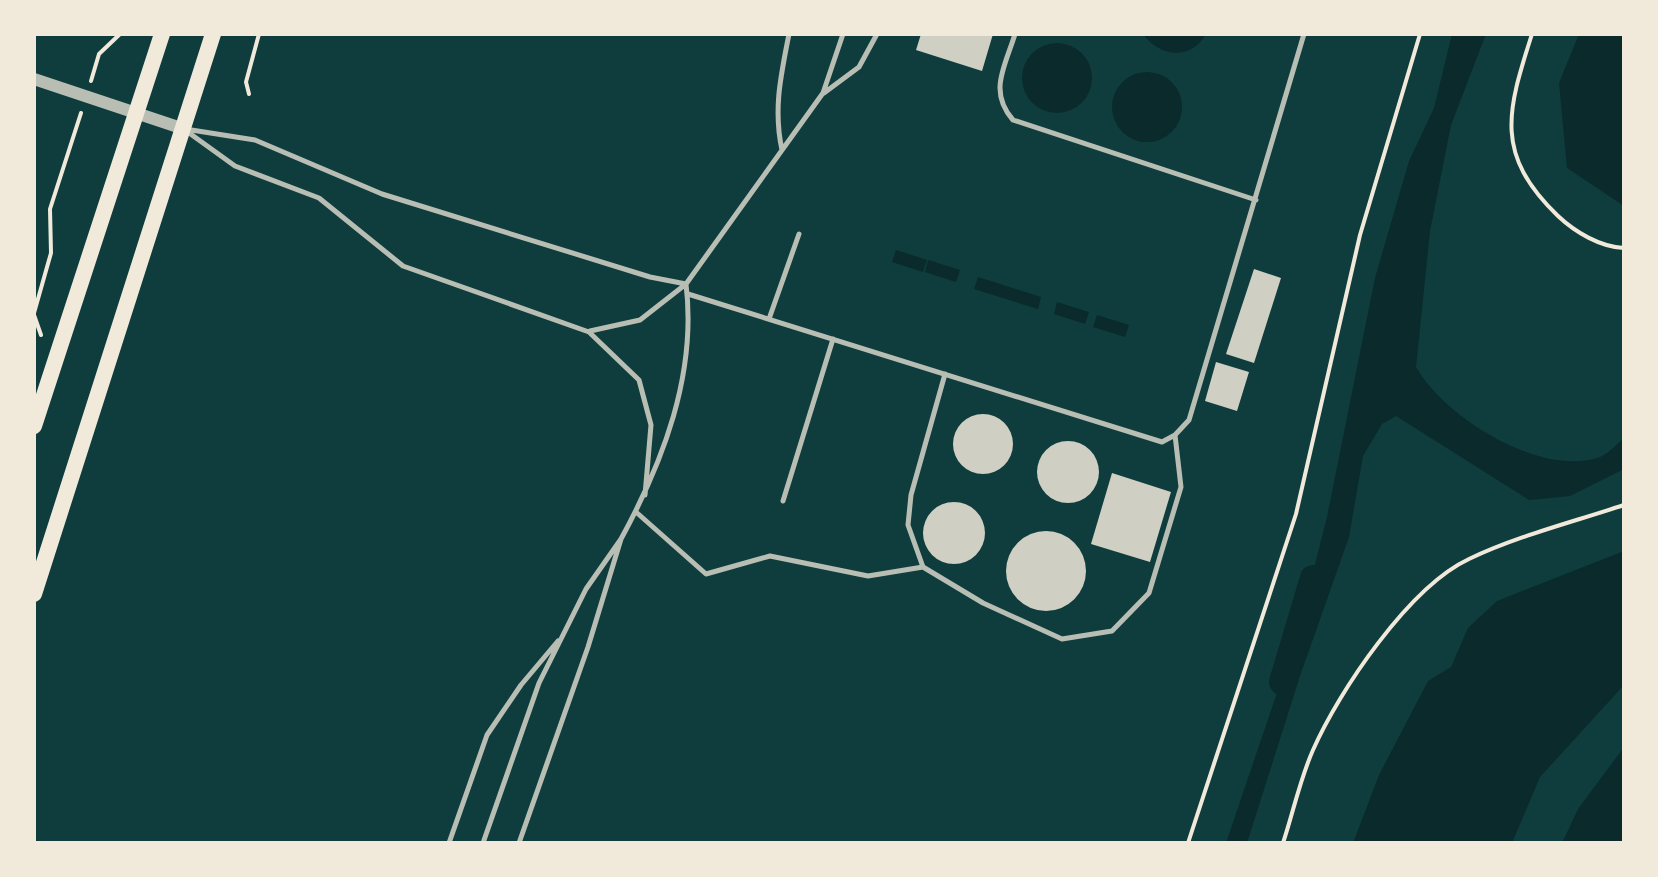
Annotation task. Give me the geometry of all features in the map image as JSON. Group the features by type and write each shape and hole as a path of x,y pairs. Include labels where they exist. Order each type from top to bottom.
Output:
{"main road":[{"path":"34,426 162,34"},
{"path":"34,594 213,34"}],"street":[{"path":"34,79 184,129"}],"lane":[{"path":"782,151 776,123 777,92 789,34"},
{"path":"589,332 640,320 686,284 823,93 843,34"},
{"path":"823,93 859,67 877,34"},
{"path":"1015,34 998,92 1002,107 1013,120 1256,200"},
{"path":"688,294 1162,442 1175,435 1189,420 1304,34"},
{"path":"184,129 255,140 382,194 650,277 686,284"},
{"path":"184,129 235,166 319,198 403,266 589,332 639,380 651,425 645,495"},
{"path":"769,319 799,234"},
{"path":"483,843 539,683 586,589 621,539 645,495 671,433 691,320 686,284"},
{"path":"783,501 833,339"},
{"path":"945,374 911,495 908,525 923,567 983,603 1062,639 1112,631 1149,593 1181,487 1175,435"},
{"path":"636,512 706,574 770,556 868,576 923,567"},
{"path":"519,843 588,647 621,539"},
{"path":"449,843 487,735 521,685 564,634"}],"path":[{"path":"96,65 99,54 120,34"},
{"path":"249,94 246,82 259,34"},
{"path":"1188,843 1296,514 1360,235 1420,34"},
{"path":"1532,34 1510,116 1514,155 1538,197 1573,230 1613,248 1624,248"},
{"path":"34,313 51,253 50,209 75,133"},
{"path":"1283,843 1311,753 1331,713 1362,664 1412,606 1467,559 1624,505"}],"water":[{"path":"1143,34 1206,34 1192,49 1175,53 1157,48"},
{"path":"1452,34 1486,34 1451,125 1430,231 1416,367 1448,405 1496,439 1550,459 1576,461 1603,456 1624,438 1624,469 1570,496 1529,500 1396,416 1382,424 1363,456 1349,537 1300,676 1247,843 1226,843 1298,631 1327,517 1375,278 1409,161 1434,108"},
{"path":"1579,34 1624,34 1624,206 1567,168 1559,83"},
{"path":"1064,43 1086,58 1092,78 1090,92 1082,103 1071,111 1050,113 1032,103 1024,92 1022,71 1032,53 1043,45"},
{"path":"1154,72 1176,87 1182,107 1180,121 1172,132 1161,140 1140,142 1122,132 1114,121 1112,100 1122,82 1133,74"},
{"path":"896,250 927,260 923,272 892,262"},
{"path":"928,260 960,270 956,282 925,272"},
{"path":"978,277 1041,297 1038,309 974,289"},
{"path":"1057,302 1089,312 1085,324 1054,314"},
{"path":"1097,315 1129,325 1125,337 1093,327"},
{"path":"1624,551 1624,685 1540,777 1512,843 1353,843 1379,775 1428,681 1451,667 1468,628 1497,601"},
{"path":"1624,747 1624,843 1562,843 1578,809"}],"building":[{"path":"921,34 993,34 982,71 916,50"},
{"path":"1254,269 1281,278 1254,363 1226,354"},
{"path":"1216,362 1249,372 1237,411 1205,401"},
{"path":"983,414 995,416 1004,423 1011,432 1011,456 1004,465 995,472 983,474 971,472 962,465 955,456 953,444 955,432 962,423 971,416"},
{"path":"1062,441 1074,441 1090,450 1097,460 1097,484 1090,494 1074,503 1062,503 1042,489 1037,478 1037,466 1051,446"},
{"path":"1112,473 1171,492 1150,562 1091,544"},
{"path":"954,502 966,504 976,511 983,521 983,545 976,555 966,562 954,564 942,562 932,555 925,545 923,533 925,521 932,511 942,504"},
{"path":"1046,531 1061,534 1074,543 1083,556 1086,571 1083,586 1074,599 1061,608 1046,611 1031,608 1018,599 1009,586 1006,571 1009,556 1018,543 1031,534"}],"waterway":[{"path":"1282,682 1313,578"}]}
